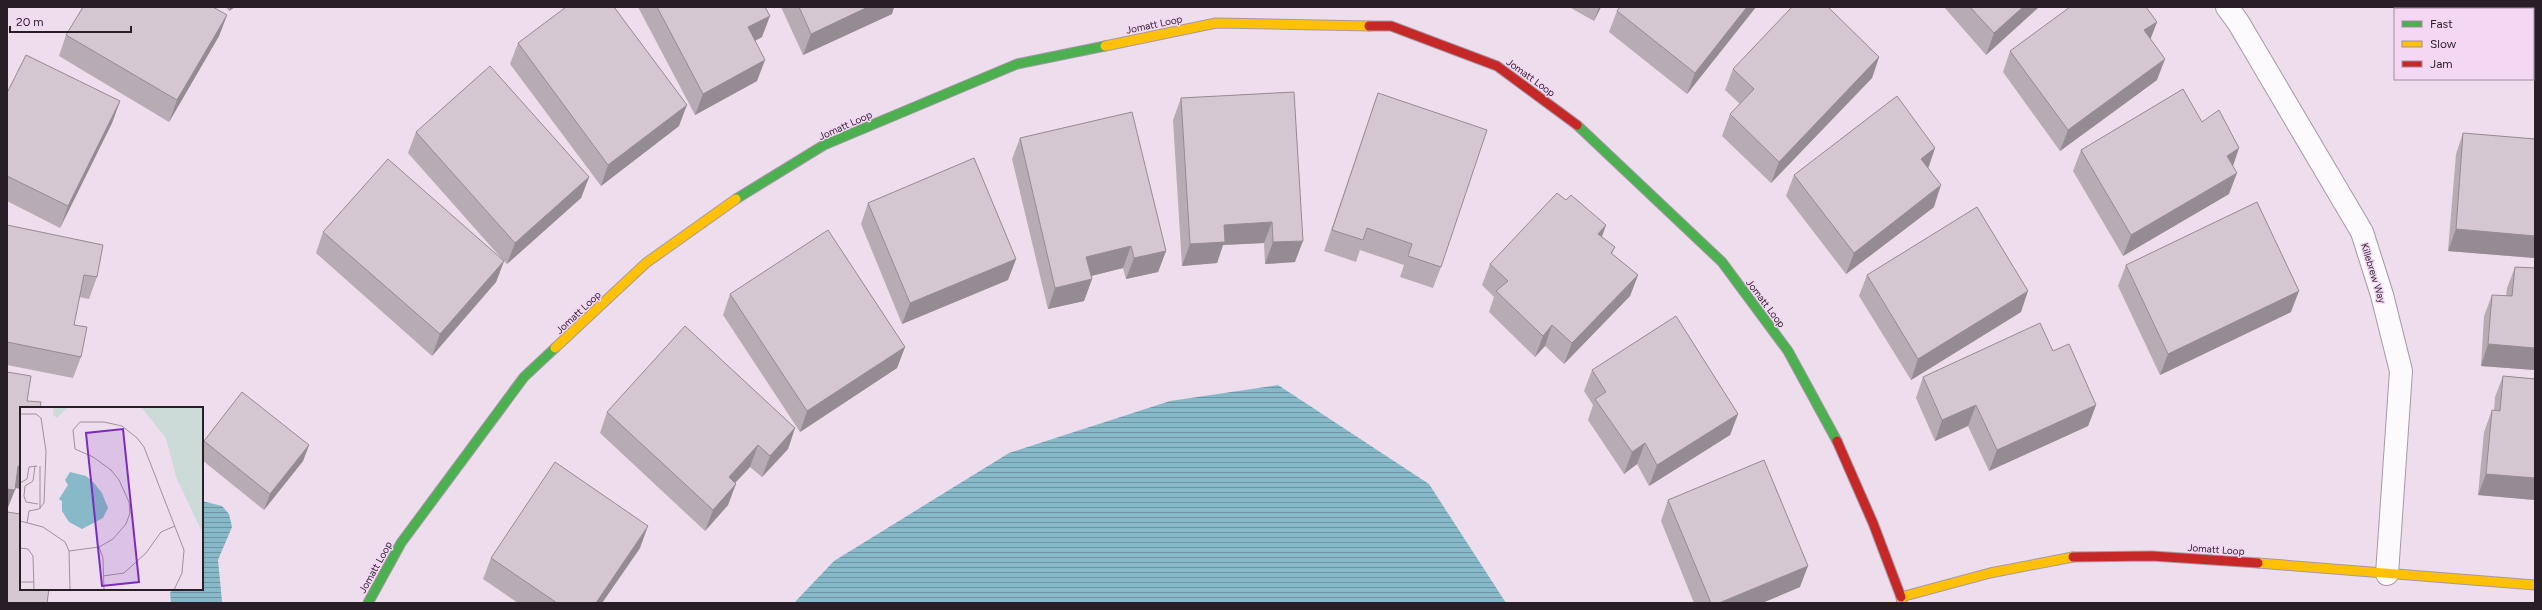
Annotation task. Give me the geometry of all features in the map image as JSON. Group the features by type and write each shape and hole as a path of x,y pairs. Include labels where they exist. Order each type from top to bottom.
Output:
{"street":[{"name":"Killebrew Way","path":"2227,7 2238,22 2279,90 2362,232 2382,295 2401,371 2387,574"},
{"name":"Jomatt Loop","path":"368,603 402,543 524,377 646,264 715,212 824,145 1018,64 1216,23 1391,26 1497,66 1569,118 1722,262 1788,351 1837,440 1874,523 1901,600 1990,573 2082,555 2152,556 2535,585"}],"water":[{"path":"1278,385 1429,484 1506,603 794,603 834,561 1009,453 1170,401"},
{"path":"203,501 222,506 229,514 232,527 218,560 222,603 171,603 170,593 172,590 203,590"}],"building":[{"path":"83,7 213,7 227,15 177,100 66,35"},
{"path":"566,7 614,7 687,105 608,165 518,43"},
{"path":"657,7 765,7 770,16 748,27 765,60 703,94"},
{"path":"799,7 868,7 811,34"},
{"path":"1620,7 1747,7 1695,73 1617,11"},
{"path":"1792,7 1828,7 1879,57 1779,162 1730,114 1754,89 1733,69"},
{"path":"1970,7 2023,7 1994,33"},
{"path":"2070,7 2146,7 2157,22 2144,30 2165,59 2068,130 2010,51"},
{"path":"26,55 120,101 68,206 7,176 7,93"},
{"path":"490,66 589,177 515,243 416,132"},
{"path":"2183,89 2202,122 2219,110 2239,148 2227,156 2237,173 2131,235 2081,150"},
{"path":"1294,92 1303,241 1273,242 1272,222 1224,225 1225,242 1190,244 1181,98"},
{"path":"1378,93 1487,130 1441,267 1408,256 1412,244 1367,228 1363,240 1332,230"},
{"path":"1897,96 1935,148 1921,159 1941,185 1854,253 1794,175"},
{"path":"1132,112 1166,251 1134,258 1131,246 1086,257 1092,279 1055,288 1020,138"},
{"path":"2463,133 2535,139 2535,236 2456,229"},
{"path":"974,158 1016,259 910,303 868,203"},
{"path":"388,159 504,261 440,334 323,232"},
{"path":"1557,193 1566,200 1571,195 1606,225 1598,234 1615,247 1611,253 1638,275 1572,343 1552,325 1543,336 1496,291 1508,281 1490,264"},
{"path":"2257,202 2299,291 2168,354 2126,265"},
{"path":"1977,207 2028,291 1918,359 1867,275"},
{"path":"7,225 103,245 97,277 84,275 74,325 87,327 81,357 7,342"},
{"path":"828,230 905,347 807,411 730,294"},
{"path":"2515,267 2535,268 2535,348 2488,344 2492,295 2512,296"},
{"path":"1676,316 1738,414 1657,465 1645,443 1632,452 1595,399 1606,392 1592,370"},
{"path":"2040,323 2053,351 2069,344 2096,405 1997,450 1976,405 1942,420 1923,377"},
{"path":"685,326 795,428 770,456 758,445 729,477 736,484 713,510 607,412"},
{"path":"7,372 31,376 27,401 41,402 40,407 20,407 20,467 18,466 15,490 7,489"},
{"path":"2503,376 2535,379 2535,478 2486,474 2492,410 2500,411"},
{"path":"242,392 309,445 270,494 204,441"},
{"path":"1764,460 1808,566 1719,603 1711,603 1668,500"},
{"path":"555,462 648,526 596,603 557,603 491,558"},
{"path":"7,512 20,514 20,590 49,590 47,603 7,603"}],"traffic: fast":[{"path":"736,199 824,145 1017,64 1105,46"},
{"path":"1577,125 1722,262 1788,351 1837,441"},
{"path":"368,603 401,543 524,377 555,348"}],"traffic: slow":[{"path":"1105,46 1216,23 1369,26"},
{"path":"555,348 646,263 736,199"},
{"path":"1902,603 1901,597 1990,573 2073,557"},
{"path":"2258,563 2535,585"}],"traffic: jam":[{"path":"1369,26 1391,26 1497,66 1577,125"},
{"path":"1837,441 1873,523 1901,597"},
{"path":"2073,557 2152,556 2258,563"}]}
